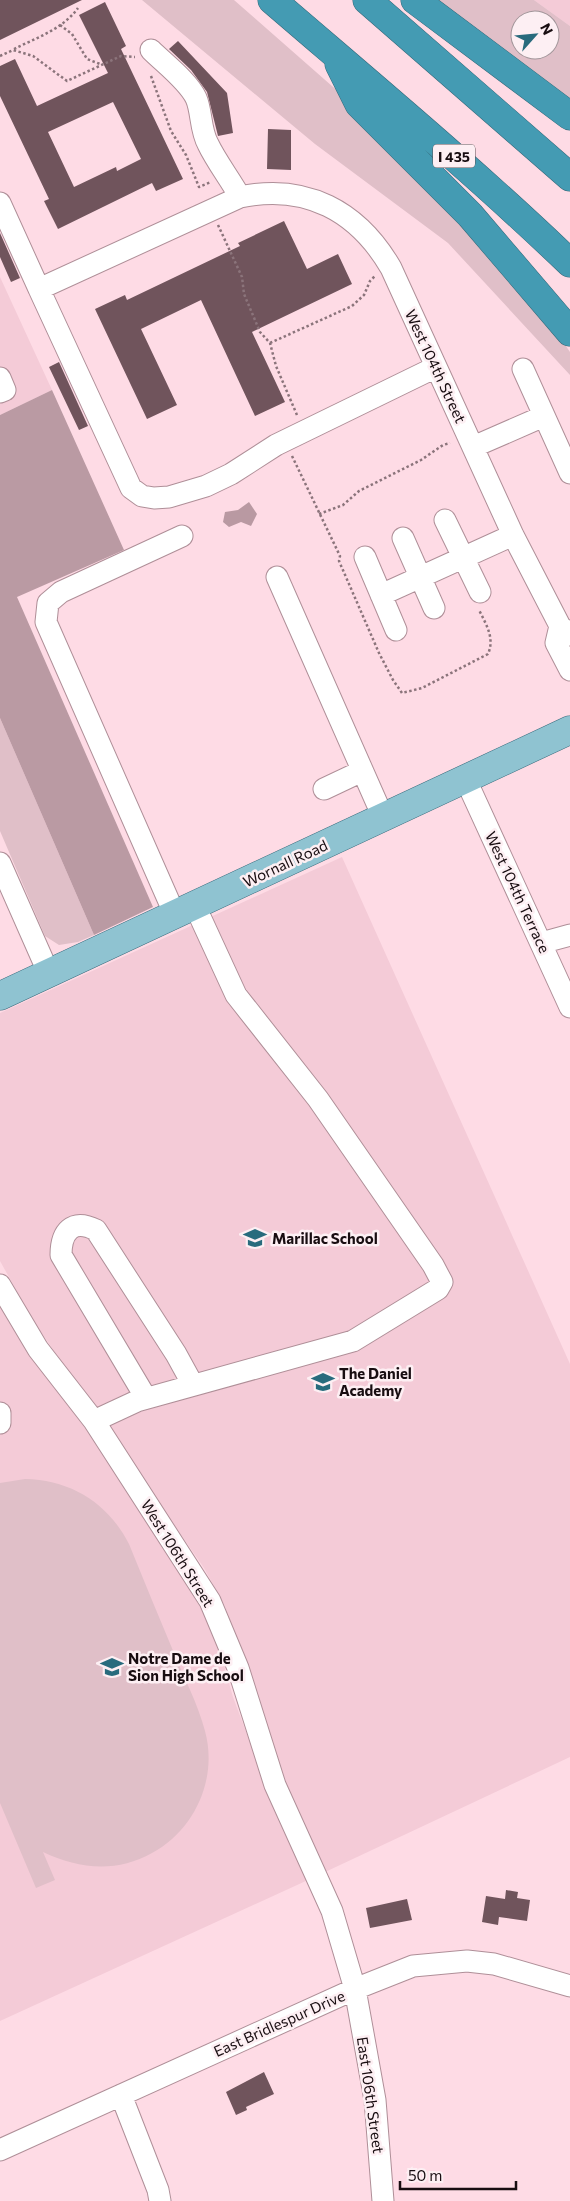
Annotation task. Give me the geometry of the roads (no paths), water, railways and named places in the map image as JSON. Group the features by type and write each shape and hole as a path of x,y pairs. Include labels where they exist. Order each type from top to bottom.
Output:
{"highway":[{"name":"I 435","path":"272,0 487,186 570,263"},
{"path":"367,0 570,177"},
{"path":"415,0 570,116"},
{"path":"334,54 359,104 470,215 570,332"}],"main road":[{"name":"Wornall Road","path":"0,996 570,730"}],"street":[{"path":"151,50 178,76 196,99 202,128 208,144 228,174 240,197"},
{"name":"West 104th Street","path":"39,289 240,197 264,193 289,194 311,198 334,209 355,224 372,240 390,268 513,535 565,630 556,642 570,670"},
{"path":"0,204 131,488 142,496 169,497 206,486 231,474 276,445 436,367"},
{"path":"523,369 570,473"},
{"path":"0,378 5,390 0,392"},
{"path":"471,444 544,416"},
{"path":"445,520 480,592"},
{"path":"381,595 513,535"},
{"path":"94,1421 146,1398 353,1341 438,1290 442,1282 434,1265 318,1099 236,995 185,910 46,622 48,603 61,592 182,536"},
{"path":"403,538 434,608"},
{"path":"365,557 396,630"},
{"path":"277,577 383,817"},
{"path":"324,789 362,771"},
{"name":"West 104th Terrace","path":"465,778 570,1007"},
{"path":"0,863 49,974"},
{"path":"541,943 570,935"},
{"path":"146,1398 61,1255 61,1240 68,1230 78,1226 88,1226 96,1230 176,1354 193,1385"},
{"name":"West 106th Street","path":"1,1290 38,1349 94,1421 210,1601 238,1668 275,1785 332,1910 354,1989"},
{"path":"0,1413 0,1423"},
{"name":"East Bridlespur Drive","path":"0,2150 354,1989 413,1966 467,1961 494,1964 570,1986"},
{"name":"East 106th Street","path":"354,1989 375,2100 384,2201"},
{"path":"121,2095 158,2190 160,2201"}],"place":[{"name":"Marillac School","path":"255,1238"},
{"name":"The Daniel Academy","path":"323,1382"},
{"name":"Notre Dame de Sion High School","path":"112,1667"}]}
